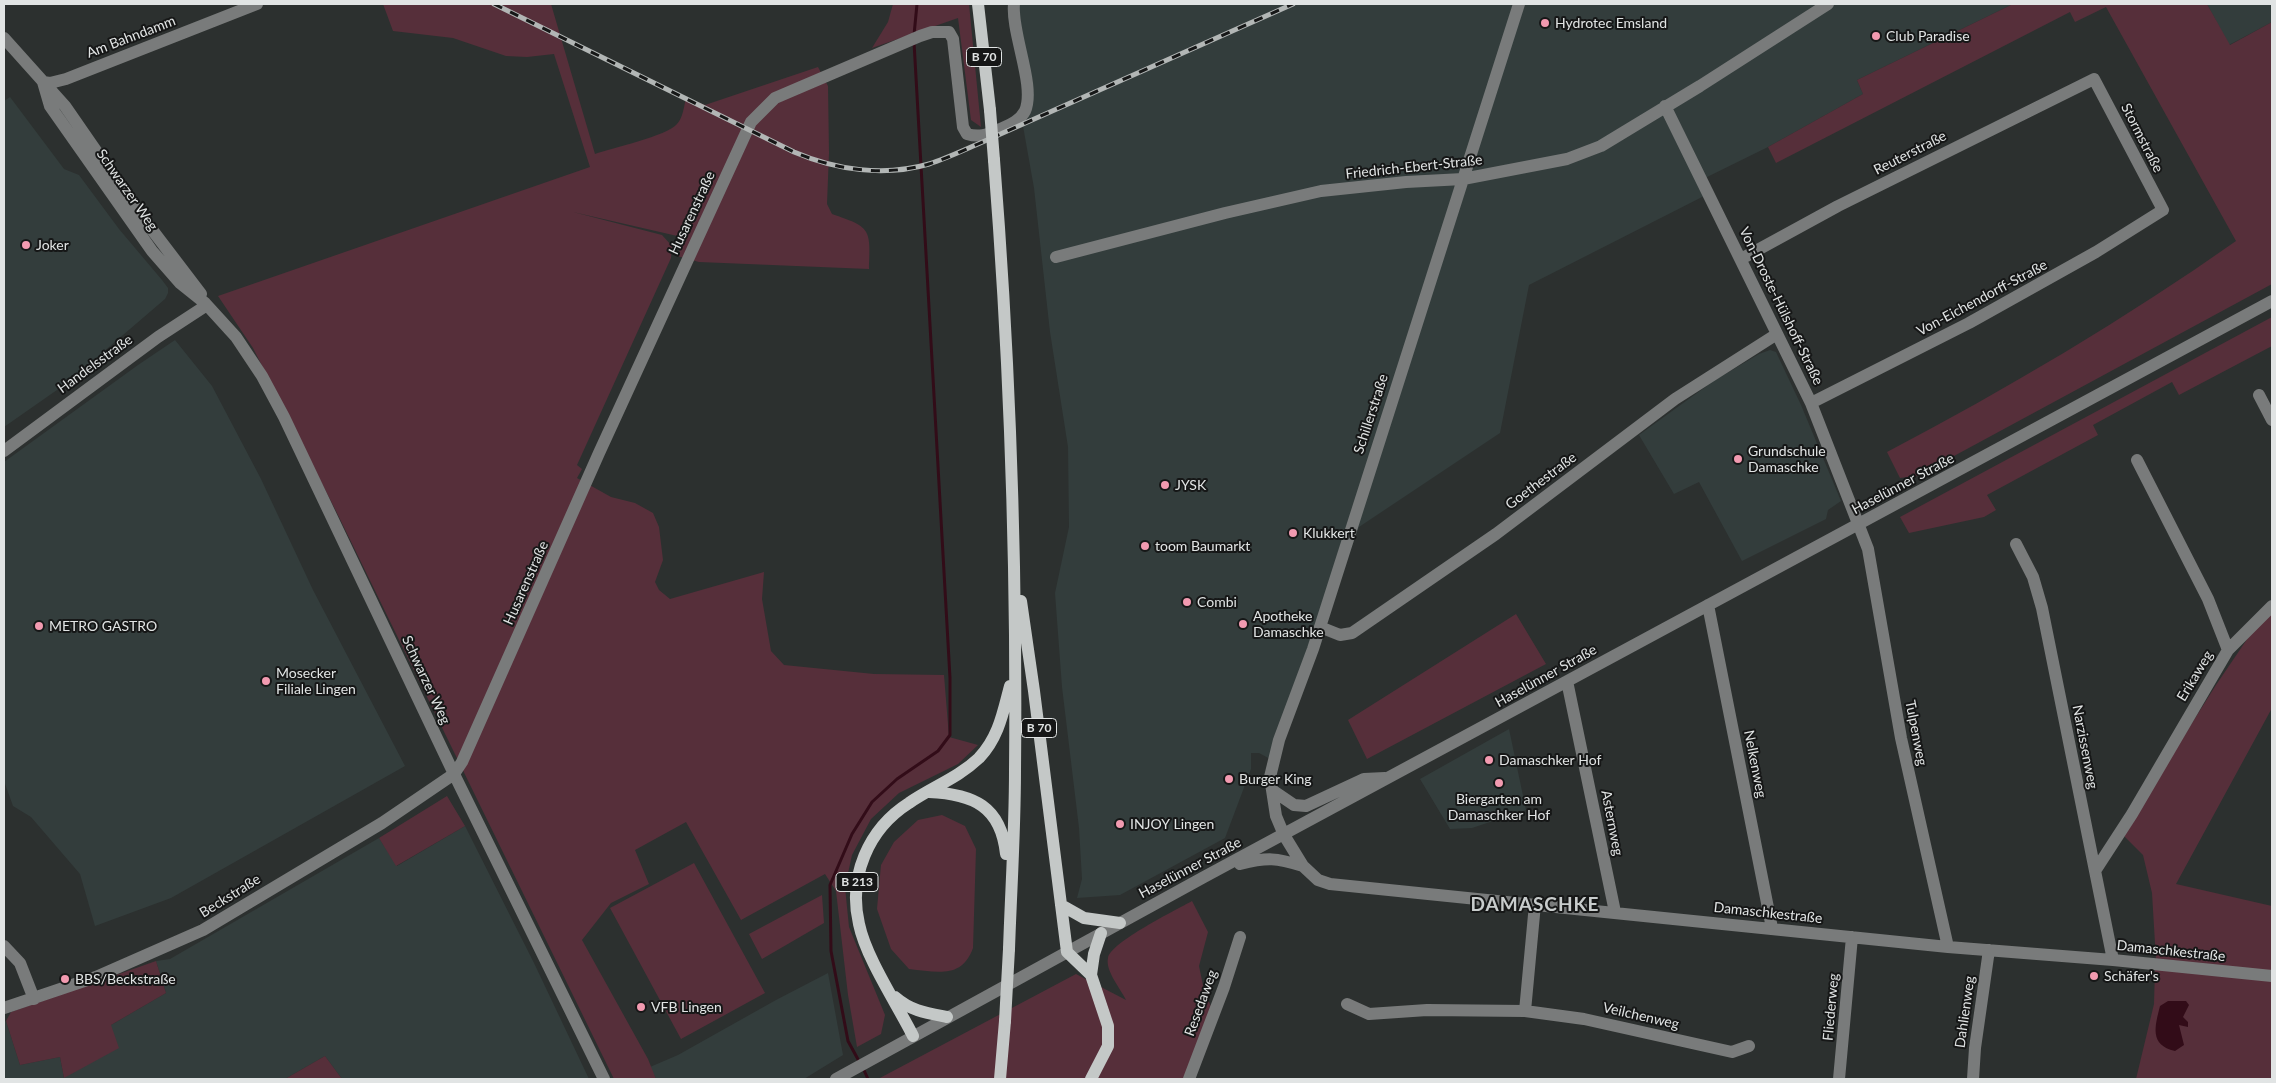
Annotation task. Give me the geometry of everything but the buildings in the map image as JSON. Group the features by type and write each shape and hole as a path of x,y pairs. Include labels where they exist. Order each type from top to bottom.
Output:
{"main road":[{"name":"B 70","path":"978,4 990,110 1005,299 1013,552 1015,773 1009,949 1000,1079"},
{"name":"B 70","path":"1013,552 1037,710 1067,952"},
{"path":"928,792 980,757 990,743 1005,713 1015,667"},
{"path":"928,792 967,796 981,804 991,814 999,825 1004,839 1010,904"},
{"name":"B 213","path":"913,1036 866,945 859,924 855,900 858,873 868,847 888,818 909,802 928,792"},
{"path":"1061,905 1084,918 1120,923"},
{"path":"1091,1079 1108,1046 1108,1026 1091,975 1094,954 1101,933"},
{"path":"1067,952 1091,975"},
{"name":"B 213","path":"891,994 905,1006 916,1011 947,1017"}],"street":[{"name":"Am Bahndamm","path":"43,82 50,83 66,78 257,4"},
{"name":"Husarenstraße","path":"454,774 462,762 517,643 603,444 751,122 775,98 920,36 946,31 953,39 963,127 967,134 984,136 1017,122 1024,112 1028,96 1015,22 1014,4"},
{"name":"Schillerstraße","path":"1284,835 1276,816 1270,777 1277,746 1320,627 1519,4"},
{"name":"Friedrich-Ebert-Straße","path":"1056,257 1226,213 1322,192 1406,182 1462,180 1567,159 1601,146 1700,86 1828,4"},
{"name":"Schwarzer Weg","path":"4,38 43,82 50,106 142,238 180,283 206,304 236,337 262,376 284,417 454,774 604,1079"},
{"name":"Stormstraße","path":"2094,78 2163,210"},
{"name":"Reuterstraße","path":"1741,259 1838,206 2094,78"},
{"name":"Von-Droste-Hülshoff-Straße","path":"1665,106 1741,259 1742,267 1811,403 1860,524"},
{"name":"Von-Eichendorff-Straße","path":"1811,403 1969,324 2096,252 2163,210"},
{"name":"Haselünner Straße","path":"836,1079 1101,933 2272,301"},
{"name":"Handelsstraße","path":"4,451 158,337 206,304"},
{"name":"Goethestraße","path":"1320,627 1340,635 1352,633 1496,534 1676,399 1777,334"},
{"path":"2259,395 2272,420"},
{"name":"Erikaweg","path":"2095,871 2132,814 2228,650 2208,599 2137,460"},
{"name":"Tulpenweg","path":"1860,524 1868,549 1901,738 1948,947"},
{"name":"Narzissenweg","path":"2016,544 2032,577 2042,608 2113,960"},
{"name":"Nelkenweg","path":"1708,605 1772,928"},
{"path":"2228,650 2272,606"},
{"name":"Asternweg","path":"1567,681 1615,912"},
{"name":"Beckstraße","path":"4,1008 133,963 203,930 382,823 454,774"},
{"path":"1272,790 1300,807 1328,797 1364,779 1390,778"},
{"name":"Damaschkestraße","path":"1284,835 1303,866 1318,880 1330,884 1948,947 2113,960 2272,976"},
{"path":"1225,867 1264,858 1303,866"},
{"path":"1525,1011 1535,904"},
{"name":"Resedaweg","path":"1189,1079 1224,987 1240,937"},
{"name":"Fliederweg","path":"1839,1079 1852,937"},
{"path":"4,946 20,963 34,999"},
{"name":"Dahlienweg","path":"1973,1079 1975,1048 1989,950"},
{"name":"Veilchenweg","path":"1347,1004 1369,1014 1427,1010 1525,1011 1584,1018 1732,1052 1750,1046"}],"shaded area":[{"path":"383,4 551,4 595,154 651,137 671,128 681,119 686,98 705,105 818,67 828,86 829,153 827,204 832,214 854,222 866,231 869,245 869,269 699,262 677,256 686,238 573,212 662,235 672,246 671,258 577,465 582,469 577,478 611,497 635,503 653,513 659,527 663,560 655,582 659,590 670,599 764,572 762,599 771,651 784,665 874,674 944,675 949,737 978,745 958,764 899,793 871,819 852,855 845,887 849,927 885,1015 881,1034 857,1047 848,995 836,891 825,874 741,920 686,822 635,850 649,884 611,903 582,940 648,1059 656,1079 614,1079 336,511 253,348 218,296 590,167 554,54 527,57 506,56 453,38 393,31"},
{"path":"893,4 969,4 981,127 971,120 958,18 872,48 888,22"},
{"path":"1019,4 2013,4 1857,80 1863,94 1768,147 1701,180 1706,195 1529,285 1500,433 1359,527 1272,760 1259,753 1251,753 1251,769 1225,838 1120,895 1077,898 1082,879 1079,828 1062,687 1055,593 1069,527 1068,447 1050,332 1034,188 1023,126 1028,110"},
{"path":"2013,4 2207,4 2230,45 2272,22 2272,284 1917,476 1900,478 1887,452 2065,352 2152,298 2236,241 2106,7 2075,22 2070,12 1776,163 1768,147 1863,94 1857,80"},
{"path":"2207,4 2272,4 2272,22 2229,45"},
{"path":"10,97 64,169 79,175 119,229 162,280 168,288 168,293 165,299 67,383 4,427 4,101"},
{"path":"2272,317 2272,346 2179,395 2172,382 2093,425 2098,435 1987,495 1996,510 1984,517 1909,533 1900,517"},
{"path":"175,340 212,386 261,479 313,590 405,766 171,898 95,926 80,874 31,817 13,806 4,781 4,462"},
{"name":"Grundschule Damaschke","path":"1770,350 1776,352 1801,405 1841,501 1828,510 1826,519 1742,561 1699,482 1674,494 1639,435 1715,380 1759,354"},
{"path":"2272,612 2272,708 2176,884 2272,906 2272,974 2156,960 2152,893 2143,855 2122,834 2216,685 2254,629"},
{"path":"1516,614 1546,664 1367,759 1348,720"},
{"path":"1509,729 1526,810 1472,828 1450,829 1420,779"},
{"path":"447,796 465,826 396,866 379,838"},
{"path":"942,815 965,826 976,849 973,948 962,965 955,969 939,972 909,969 891,949 877,909 881,865 894,842 918,820"},
{"path":"465,826 534,963 589,1079 342,1079 325,1056 285,1079 4,1079 4,1022 6,1021 20,1065 60,1057 64,1078 111,1025 166,993 156,961 170,959 379,838 397,866"},
{"path":"694,863 765,993 681,1039 610,908"},
{"path":"822,895 824,923 762,959 749,934"},
{"path":"1192,901 1208,932 1199,966 1204,990 1212,1009 1185,1079 878,1079 1076,974 1126,1000 1109,968 1108,958 1112,951 1132,935"},
{"path":"156,961 166,993 111,1025 119,1048 64,1078 60,1057 20,1065 6,1021 11,1012"},
{"path":"2155,968 2272,981 2272,1079 2136,1079 2154,1004"},
{"path":"828,973 843,1055 804,1079 656,1079 650,1067 678,1055"},
{"path":"2168,1001 2186,1001 2189,1005 2183,1017 2188,1022 2188,1027 2179,1025 2184,1045 2175,1051 2161,1044 2156,1034 2160,1006"},
{"path":"325,1056 342,1079 285,1079"}],"waterway":[{"path":"914,35 917,4"},
{"path":"860,1063 848,1041 831,951 830,885 852,834 872,802 897,779 938,751 950,735 950,678 914,42"},
{"path":"863,1068 868,1079"}],"railway":[{"path":"494,4 794,152 843,167 878,171 912,168 947,157 1293,4"}],"place":[{"name":"Hydrotec Emsland","path":"1545,23"},
{"name":"Club Paradise","path":"1876,36"},
{"name":"Joker","path":"26,245"},
{"name":"Grundschule Damaschke","path":"1738,459"},
{"name":"JYSK","path":"1165,485"},
{"name":"Klukkert","path":"1293,533"},
{"name":"toom Baumarkt","path":"1145,546"},
{"name":"Combi","path":"1187,602"},
{"name":"Apotheke Damaschke","path":"1243,624"},
{"name":"METRO GASTRO","path":"39,626"},
{"name":"Mosecker Filiale Lingen","path":"266,681"},
{"name":"Damaschker Hof","path":"1489,760"},
{"name":"Burger King","path":"1229,779"},
{"name":"Biergarten am Damaschker Hof","path":"1499,783"},
{"name":"INJOY Lingen","path":"1120,824"},
{"name":"Schäfer's","path":"2094,976"},
{"name":"BBS/Beckstraße","path":"65,979"},
{"name":"VFB Lingen","path":"641,1007"}],"district":[{"name":"DAMASCHKE","path":"1535,905"}]}
